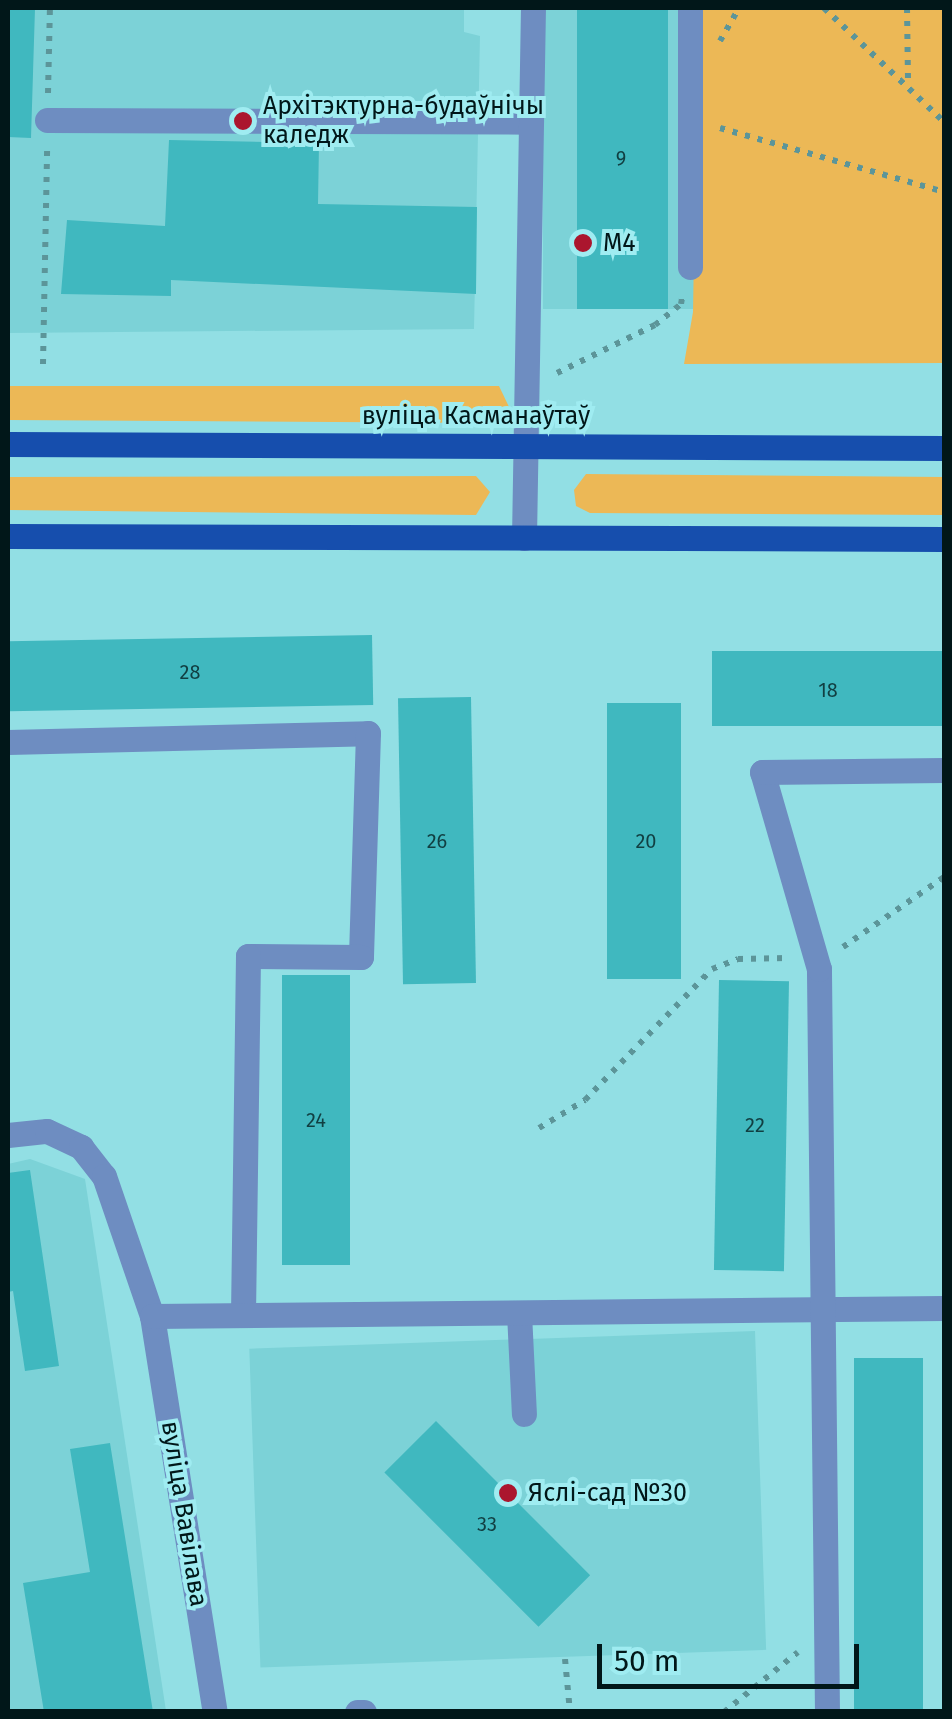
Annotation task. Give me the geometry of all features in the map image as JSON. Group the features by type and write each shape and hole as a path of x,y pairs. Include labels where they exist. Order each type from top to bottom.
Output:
{"main road":[{"name":"вуліца Касманаўтаў","path":"8,444 944,448"},
{"path":"8,536 944,539"}],"street":[{"path":"524,538 532,8"},
{"path":"690,8 690,267"},
{"path":"48,120 529,122"},
{"path":"8,742 368,732 361,957 248,956 243,1314"},
{"path":"827,1712 814,958 762,772 944,770"},
{"name":"вуліца Вавілава","path":"8,1135 47,1131 81,1147 104,1176 152,1316 215,1712"},
{"path":"152,1316 944,1308"},
{"path":"518,1313 524,1414"}],"path":[{"path":"43,364 50,8"},
{"path":"824,8 944,122"},
{"path":"906,8 908,86"},
{"path":"688,119 944,192"},
{"path":"557,373 668,314 680,304 690,267"},
{"path":"539,1128 585,1100 712,969 738,959 814,958 860,940 944,876"},
{"path":"724,1712 826,1629"},
{"path":"565,1658 570,1712"}],"shaded area":[{"name":"Архітэктурна-будаўнічы каледж","path":"8,8 464,8 464,32 480,36 474,329 8,333"},
{"name":"Архітэктурна-будаўнічы каледж","path":"543,8 698,8 698,309 543,309"},
{"path":"698,8 944,8 944,363 684,364 693,312"},
{"path":"8,386 499,386 510,409 498,423 8,420"},
{"path":"586,474 944,477 944,515 590,513 576,506 574,490"},
{"path":"476,476 490,492 476,515 8,510 8,477"},
{"path":"30,1159 85,1179 166,1711 8,1711 8,1164"},
{"name":"Яслі-сад №30","path":"755,1331 766,1650 260,1667 249,1349"}],"building":[{"path":"8,8 35,8 31,138 8,137"},
{"path":"577,8 668,8 668,309 577,309"},
{"path":"169,140 319,143 318,204 477,207 476,294 171,280 171,296 61,294 67,220 165,226"},
{"path":"372,635 373,705 9,711 8,641"},
{"path":"712,651 944,651 944,726 712,726"},
{"path":"471,697 476,983 403,984 398,698"},
{"path":"607,703 681,703 681,979 607,979"},
{"path":"282,975 350,975 350,1265 282,1265"},
{"path":"719,980 789,981 784,1271 714,1270"},
{"path":"30,1170 59,1366 25,1371 13,1291 8,1292 8,1173"},
{"path":"854,1358 923,1358 923,1712 854,1712"},
{"path":"436,1421 590,1575 539,1627 384,1473"},
{"path":"110,1443 153,1712 44,1712 23,1583 90,1572 70,1449"}],"place":[{"name":"Архітэктурна-будаўнічы каледж","path":"243,121"},
{"name":"M4","path":"583,243"},
{"name":"Яслі-сад №30","path":"508,1493"}]}
